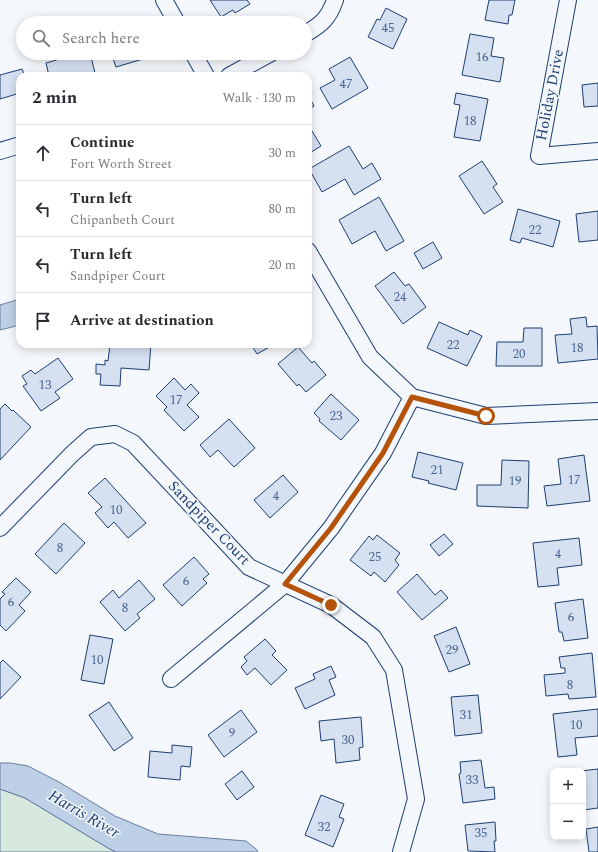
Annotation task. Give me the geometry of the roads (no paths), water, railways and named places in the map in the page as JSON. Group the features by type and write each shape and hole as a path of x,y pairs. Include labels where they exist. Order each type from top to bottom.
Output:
{"street":[{"path":"164,0 172,16"},
{"path":"312,30 319,26 331,10 335,0"},
{"name":"Holiday Drive","path":"568,0 539,156 598,151"},
{"path":"197,60 204,72"},
{"path":"236,72 258,60"},
{"path":"0,151 16,146"},
{"path":"312,258 370,357 412,397 486,416 598,411"},
{"path":"171,679 285,584 331,528 383,453 412,397"},
{"name":"Sandpiper Court","path":"0,528 72,454 91,437 115,434 133,443 249,567 331,605 373,637 394,670 416,799 401,852"}],"water":[{"path":"16,300 16,326 0,330 0,305"},
{"name":"Harris River","path":"0,763 28,766 59,782 115,816 158,834 246,841 258,852 116,852 25,798 0,789"}]}
